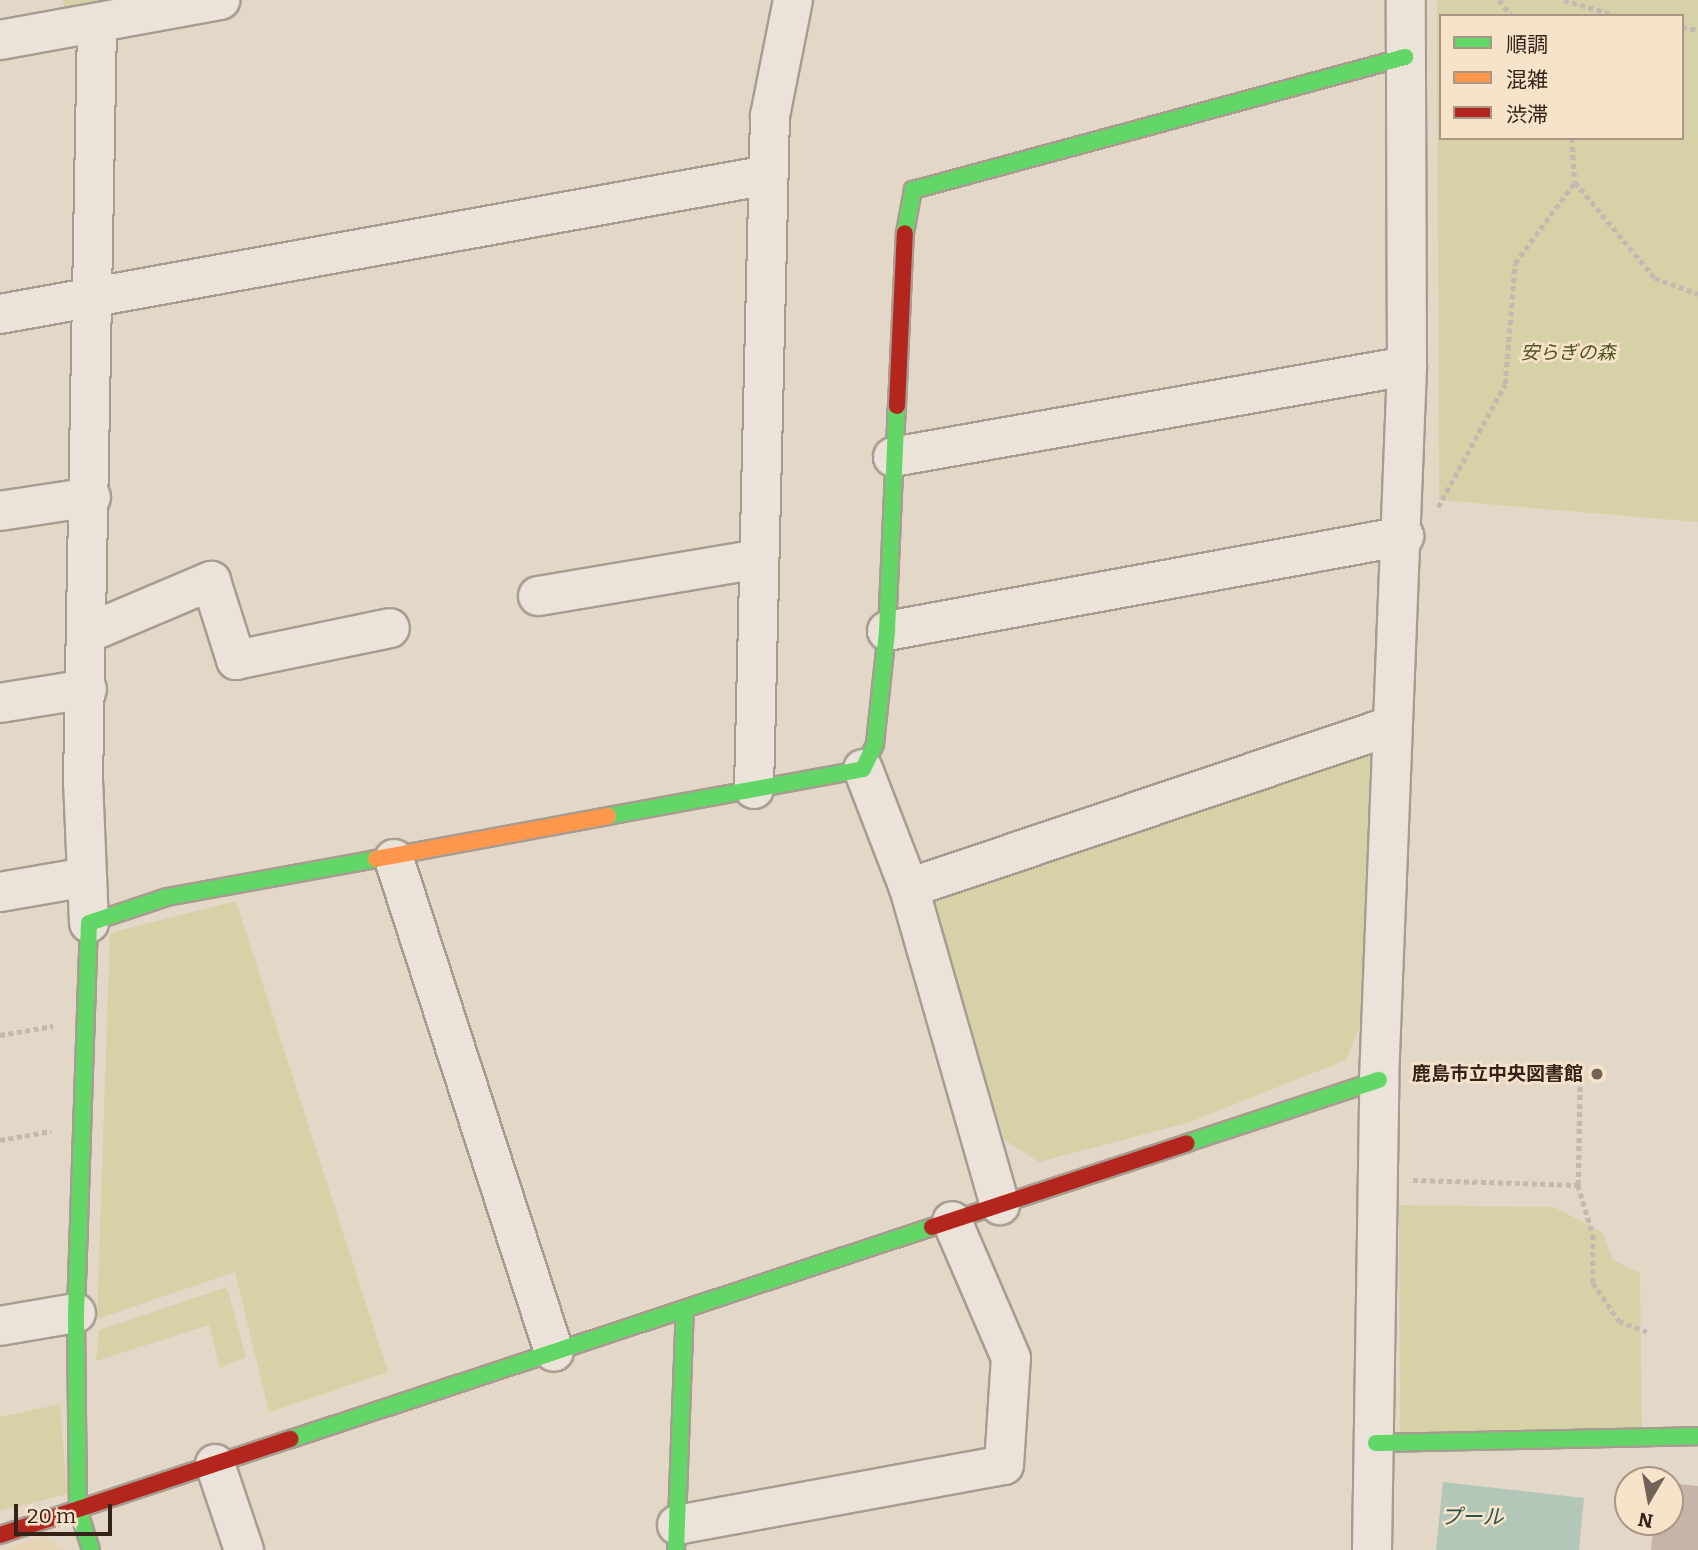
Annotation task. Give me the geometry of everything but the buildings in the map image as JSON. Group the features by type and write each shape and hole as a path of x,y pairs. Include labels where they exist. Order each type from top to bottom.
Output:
{"street":[{"path":"0,40 220,0"},
{"path":"754,789 770,116 793,0"},
{"path":"1372,1550 1376,1443 1379,1080 1391,726 1403,550 1408,366 1406,0"},
{"path":"91,1550 78,1509 76,1313 92,967 87,877 87,689 97,23"},
{"path":"1000,1205 909,887 863,769 875,744 887,631 906,210 913,190 1405,57"},
{"path":"0,314 94,300 768,175"},
{"path":"893,457 1408,366"},
{"path":"0,511 91,497"},
{"path":"887,631 1403,550"},
{"path":"538,596 758,559"},
{"path":"89,634 211,581 236,660 390,628"},
{"path":"0,703 87,689"},
{"path":"909,887 1391,726"},
{"path":"89,923 167,897 394,859 863,769"},
{"path":"394,859 554,1352"},
{"path":"0,892 87,877"},
{"path":"0,1535 1379,1080"},
{"path":"685,1309 676,1538 1004,1465 1011,1358 952,1221"},
{"path":"0,1326 76,1313"},
{"path":"1376,1443 1698,1436"},
{"path":"215,1464 244,1550"}],"path":[{"path":"1564,0 1611,14"},
{"path":"1572,140 1575,182 1655,278 1698,294"},
{"path":"1403,550 1464,466 1505,384 1515,263 1575,182"},
{"path":"1580,1066 1578,1185 1593,1235 1593,1283 1619,1321 1647,1332"},
{"path":"1408,1180 1578,1185"}],"shaded area":[{"path":"43,1536 66,1550 1,1550"}],"green space":[{"path":"63,0 167,0 65,20"},
{"name":"安らぎの森","path":"1437,0 1698,0 1698,522 1439,500"},
{"path":"1380,741 1362,1021 1346,1060 1190,1122 1039,1162 1005,1140 923,895"},
{"path":"236,901 388,1372 269,1412 235,1272 97,1319 110,933"},
{"path":"1399,1205 1554,1207 1602,1232 1613,1260 1640,1273 1642,1429 1400,1435"},
{"path":"227,1287 246,1357 220,1368 209,1325 96,1361 99,1330"},
{"path":"60,1404 67,1494 0,1511 0,1417"}],"water":[{"name":"プール","path":"1443,1482 1584,1498 1579,1550 1436,1550"}],"traffic: fast":[{"path":"905,233 913,190 1405,57"},
{"path":"608,816 863,769 875,744 887,631 897,406"},
{"path":"91,1550 78,1509 76,1313 89,923 167,897 376,859"},
{"path":"1187,1143 1379,1080"},
{"path":"291,1439 932,1227"},
{"path":"676,1550 685,1309"},
{"path":"1376,1443 1698,1436"}],"traffic: slow":[{"path":"376,859 608,816"}],"traffic: jam":[{"path":"897,406 905,233"},
{"path":"932,1227 1187,1143"},
{"path":"0,1535 291,1439"}],"place":[{"name":"鹿島市立中央図書館","path":"1597,1074"}]}
